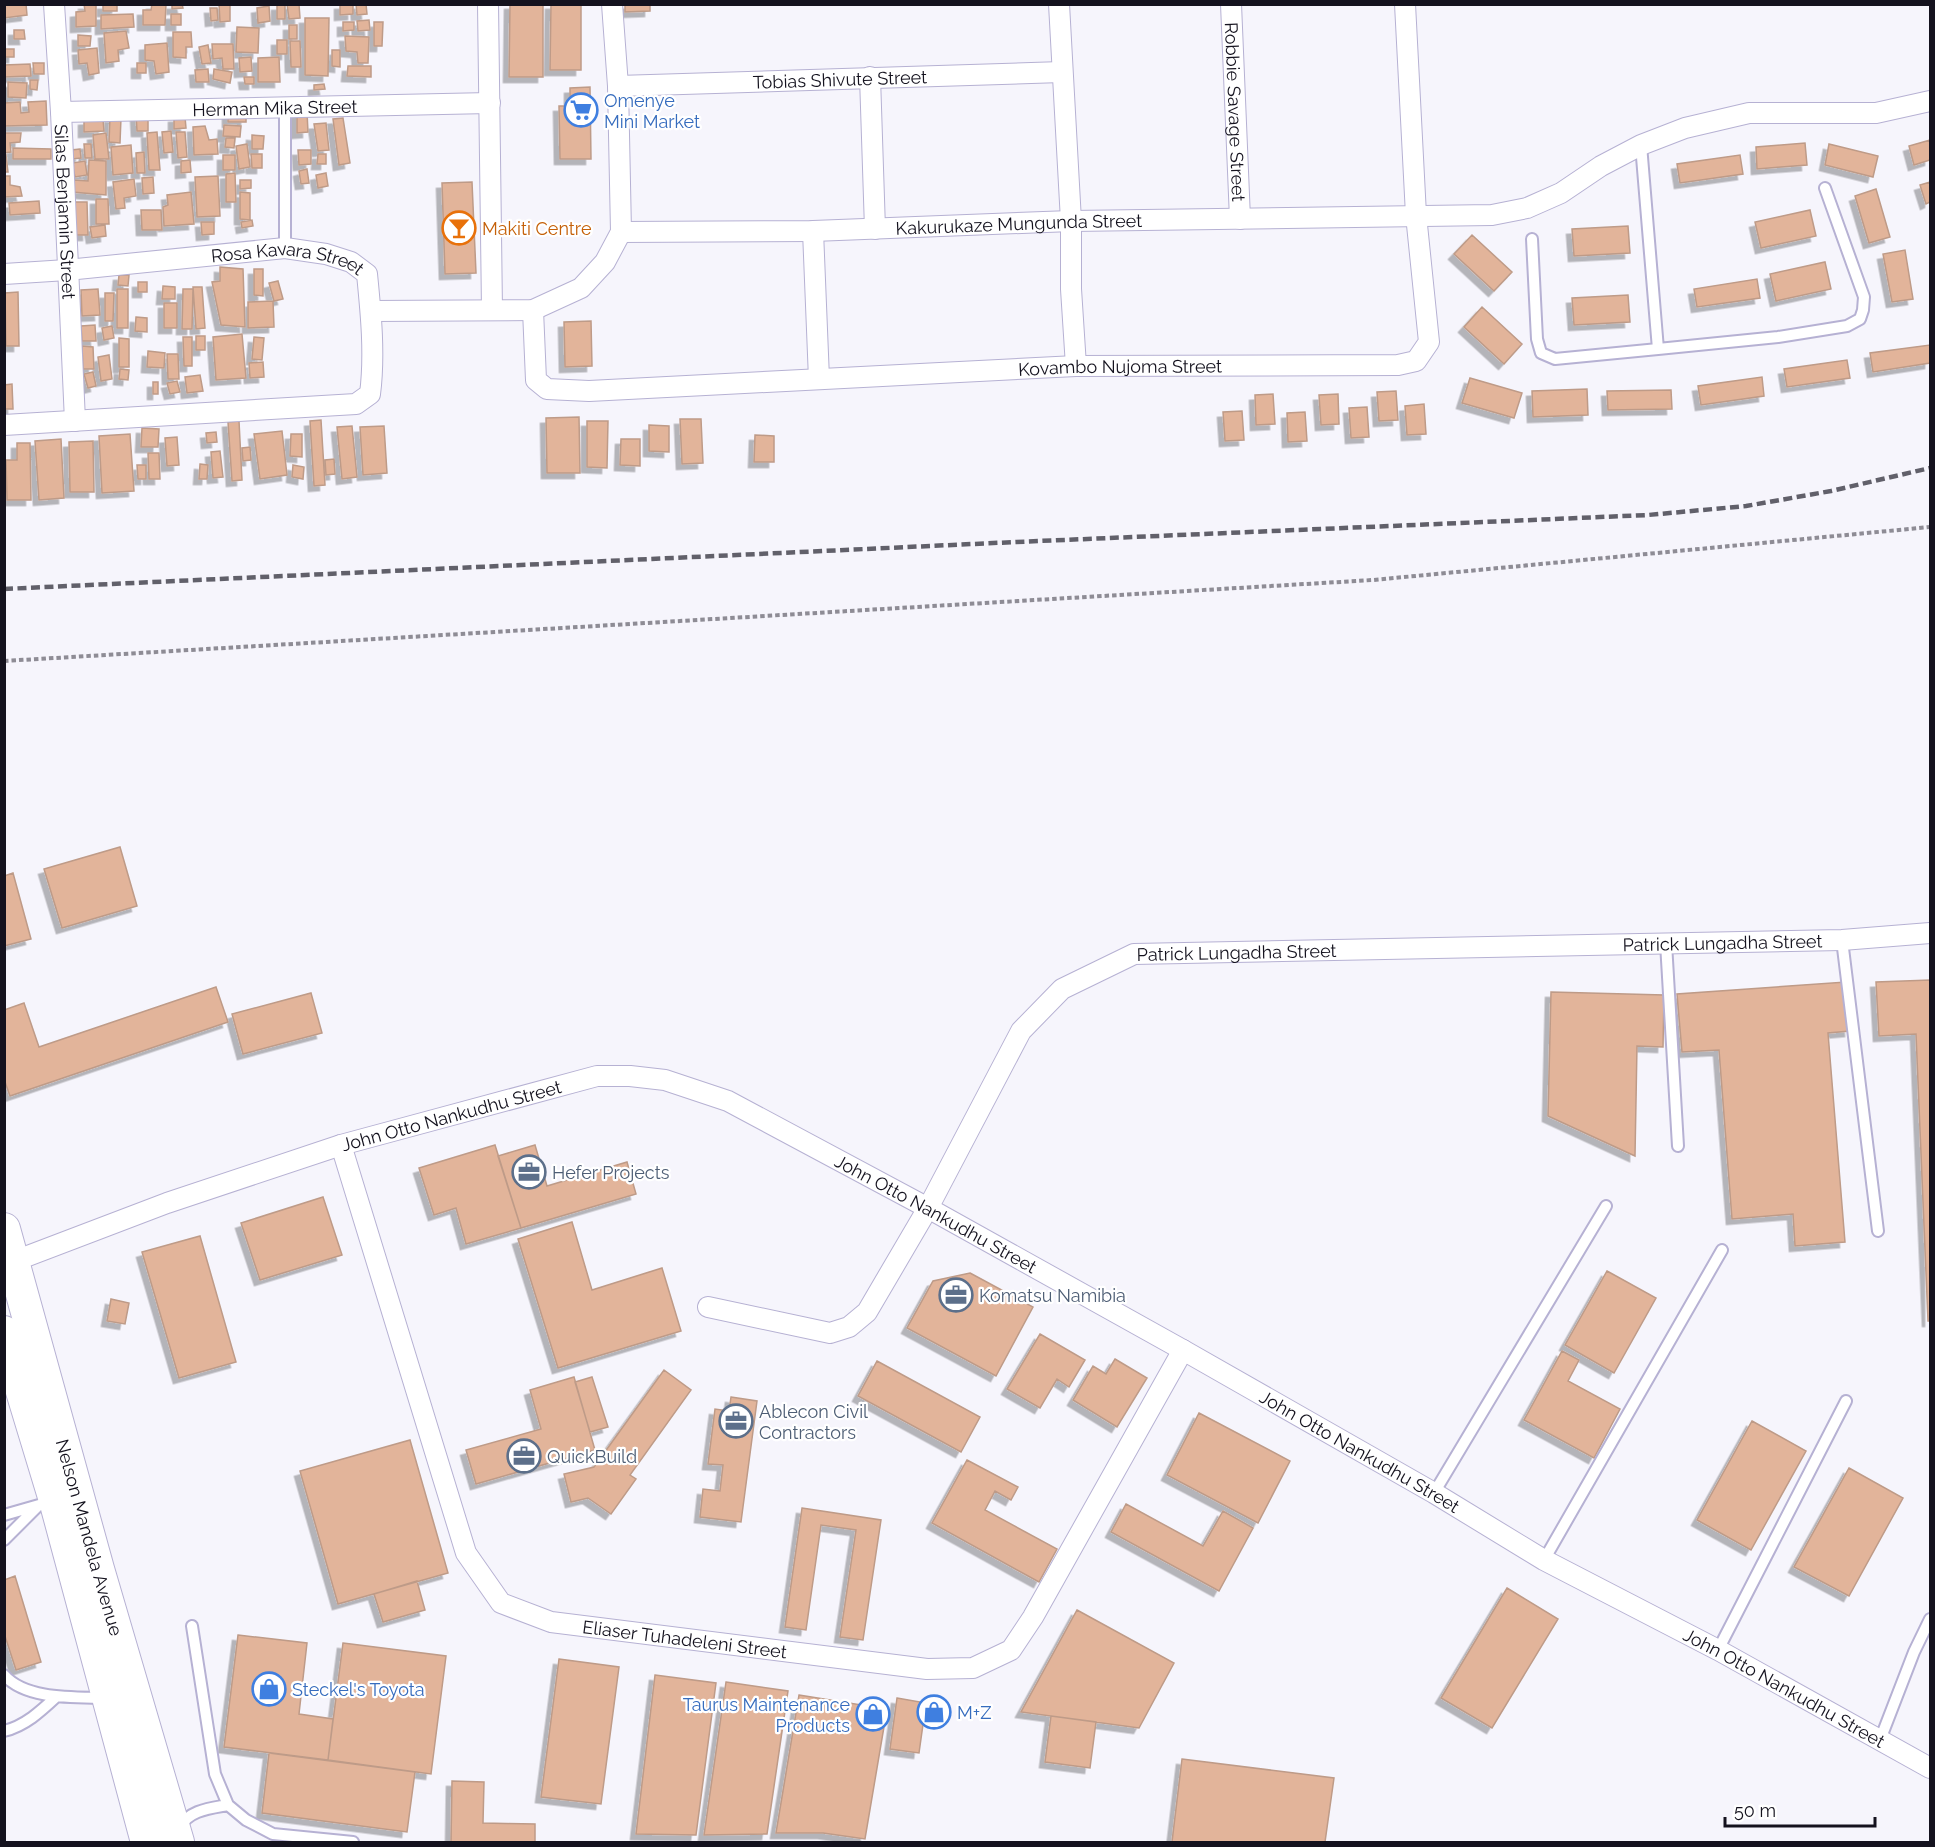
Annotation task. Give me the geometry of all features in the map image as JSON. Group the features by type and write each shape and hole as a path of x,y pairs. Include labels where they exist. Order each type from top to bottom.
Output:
{"main road":[{"name":"Nelson Mandela Avenue","path":"4,1229 10,1263 178,1839"},
{"name":"Nelson Mandela Avenue","path":"4,1332 47,1503 108,1698 147,1842"}],"street":[{"name":"Silas Benjamin Street","path":"54,4 75,421"},
{"path":"488,4 492,310"},
{"path":"370,311 533,310 581,288 605,262 621,232 618,86 612,4"},
{"path":"1059,4 1071,221 1071,289 1076,366"},
{"name":"Robbie Savage Street","path":"1231,4 1240,219"},
{"name":"Kovambo Nujoma Street","path":"533,310 536,380 547,389 589,391 1076,366 1398,365 1416,361 1429,342 1416,215 1405,4"},
{"name":"Tobias Shivute Street","path":"618,86 1062,72"},
{"path":"870,77 875,228"},
{"name":"Kakurukaze Mungunda Street","path":"621,232 813,231 1071,221 1492,215 1527,208 1561,193 1601,166 1641,145 1685,129 1749,113 1876,113 1930,101"},
{"name":"Herman Mika Street","path":"61,112 490,103"},
{"path":"813,231 819,379"},
{"name":"Rosa Kavara Street","path":"4,274 67,270 285,248 326,254 351,262 367,274 372,376 370,394 356,404 4,424"},
{"name":"Patrick Lungadha Street","path":"708,1307 830,1333 849,1328 867,1312 928,1208 1021,1031 1062,989 1134,954 1842,940 1930,933"},
{"name":"John Otto Nankudhu Street","path":"10,1263 167,1203 341,1145 597,1076 630,1076 665,1080 728,1101 928,1208 1434,1493 1544,1560 1718,1650 1930,1768"},
{"name":"Eliaser Tuhadeleni Street","path":"341,1145 466,1553 501,1604 551,1622 927,1669 974,1668 1011,1650 1033,1617 1183,1350"}],"lane":[{"path":"285,107 285,248"},
{"path":"1641,145 1658,350"},
{"path":"1532,239 1537,339 1541,353 1555,359 1778,337 1847,326 1860,319 1864,297 1825,188"},
{"path":"1842,940 1878,1231"},
{"path":"1666,943 1677,1146"},
{"path":"1434,1493 1605,1206"},
{"path":"1544,1560 1722,1250"},
{"path":"1718,1650 1846,1401"},
{"path":"4,1515 47,1503"},
{"path":"4,1540 47,1503"},
{"path":"1880,1740 1914,1652 1930,1619"},
{"path":"192,1626 215,1774 228,1804 246,1820 273,1834 353,1842"},
{"path":"4,1674 11,1682 32,1691 56,1697 108,1698"},
{"path":"4,1731 37,1715 56,1697"},
{"path":"178,1839 182,1823 191,1816 228,1804"}],"path":[{"path":"4,661 1373,580 1930,527"}],"building":[{"path":"4,4 26,4 27,15 4,18"},
{"path":"84,4 96,4 96,26 76,27 76,12 85,11"},
{"path":"103,4 117,4 117,11 103,11"},
{"path":"152,4 166,4 165,25 143,25 143,10 151,10"},
{"path":"172,4 182,4 183,8 172,9"},
{"path":"219,4 230,4 230,21 220,22"},
{"path":"287,4 299,4 300,18 289,19"},
{"path":"340,4 353,4 353,14 340,15"},
{"path":"356,4 366,4 367,14 357,15"},
{"path":"510,4 543,4 543,77 509,77"},
{"path":"551,4 581,4 581,70 550,70"},
{"path":"625,4 650,4 650,11 625,12"},
{"path":"277,5 285,5 285,19 277,19"},
{"path":"269,6 270,21 258,23 257,8"},
{"path":"210,8 217,8 218,20 211,21"},
{"path":"133,14 134,27 101,29 101,15"},
{"path":"171,14 181,14 181,25 171,25"},
{"path":"305,18 329,18 328,76 305,75"},
{"path":"369,20 370,30 358,31 357,21"},
{"path":"343,22 354,22 354,30 343,31"},
{"path":"374,22 383,22 382,46 374,46"},
{"path":"289,25 297,25 297,39 289,39"},
{"path":"237,27 259,28 258,53 236,52"},
{"path":"14,30 24,30 25,39 14,39"},
{"path":"126,31 129,48 118,50 119,61 106,63 104,33"},
{"path":"173,32 191,32 192,47 186,47 186,58 173,57"},
{"path":"78,35 91,36 90,46 78,46"},
{"path":"345,36 369,37 368,63 358,63 357,52 346,51"},
{"path":"277,40 287,40 287,54 277,54"},
{"path":"290,41 300,41 301,67 291,67"},
{"path":"167,43 169,72 156,74 154,61 145,60 145,45"},
{"path":"212,44 233,44 234,69 223,69 222,58 213,59"},
{"path":"208,45 211,63 202,64 199,47"},
{"path":"97,48 99,73 89,75 87,63 79,64 78,50"},
{"path":"4,49 14,49 14,57 4,57"},
{"path":"332,50 340,50 340,67 332,66"},
{"path":"251,57 252,71 240,72 239,58"},
{"path":"279,57 280,82 258,82 258,58"},
{"path":"33,63 44,63 44,74 34,74"},
{"path":"137,63 146,63 146,73 137,73"},
{"path":"30,64 31,76 4,77 4,65"},
{"path":"348,66 371,66 371,77 347,76"},
{"path":"208,69 209,82 196,82 195,70"},
{"path":"214,69 232,72 230,83 213,79"},
{"path":"244,77 254,77 254,84 245,84"},
{"path":"30,80 38,80 37,90 30,89"},
{"path":"8,82 27,83 26,98 8,97"},
{"path":"324,84 325,89 314,90 314,85"},
{"path":"590,87 591,159 560,159 559,106 570,106 570,88"},
{"path":"46,101 47,125 4,126 4,103 20,102 21,113 29,112 28,102"},
{"path":"246,110 246,122 228,122 228,111"},
{"path":"297,112 307,112 308,132 297,133"},
{"path":"136,114 148,114 148,131 137,131"},
{"path":"110,117 121,118 120,143 109,142"},
{"path":"174,117 185,117 186,128 174,129"},
{"path":"343,118 350,163 339,165 333,119"},
{"path":"103,119 104,131 84,132 84,120"},
{"path":"326,123 329,150 318,151 314,124"},
{"path":"224,125 241,126 240,137 223,136"},
{"path":"205,126 209,140 217,139 218,154 194,155 193,127"},
{"path":"171,131 173,152 164,153 162,132"},
{"path":"157,132 160,170 149,170 147,133"},
{"path":"176,132 185,132 187,157 178,158"},
{"path":"4,133 21,133 20,142 10,143 11,152 4,153"},
{"path":"106,133 109,159 95,159 93,135"},
{"path":"252,135 264,136 263,149 252,149"},
{"path":"226,138 235,138 234,148 225,147"},
{"path":"1930,140 1930,160 1914,165 1909,146"},
{"path":"1805,143 1807,165 1757,169 1756,147"},
{"path":"84,144 91,144 92,158 85,158"},
{"path":"247,144 250,167 239,169 236,146"},
{"path":"1829,144 1878,156 1873,177 1825,165"},
{"path":"131,145 133,173 113,175 111,147"},
{"path":"13,148 51,149 51,159 13,159"},
{"path":"80,149 81,158 72,159 71,150"},
{"path":"298,150 311,150 311,164 299,165"},
{"path":"144,152 145,173 137,173 136,153"},
{"path":"251,154 262,154 262,168 252,168"},
{"path":"318,154 326,154 326,164 317,164"},
{"path":"6,155 8,172 4,172 4,156"},
{"path":"223,155 235,155 235,170 223,170"},
{"path":"1740,155 1743,174 1680,183 1677,164"},
{"path":"89,160 106,161 106,195 72,192 74,180 88,181"},
{"path":"190,160 191,172 181,173 181,161"},
{"path":"85,161 87,175 75,177 72,163"},
{"path":"307,169 309,183 301,184 299,171"},
{"path":"235,173 236,202 226,202 226,174"},
{"path":"326,173 328,186 318,188 316,175"},
{"path":"4,176 10,176 10,185 20,187 22,196 4,197"},
{"path":"218,176 220,216 197,217 195,177"},
{"path":"153,177 154,193 143,194 142,178"},
{"path":"134,179 136,196 124,198 125,208 116,209 113,182"},
{"path":"240,180 251,180 251,188 240,189"},
{"name":"Makiti Centre","path":"472,182 476,273 445,274 442,183"},
{"path":"1930,182 1930,202 1926,204 1920,185"},
{"path":"1876,189 1890,237 1869,243 1855,196"},
{"path":"191,192 194,224 164,226 163,207 168,205 167,195"},
{"path":"240,192 250,193 250,220 240,219"},
{"path":"96,199 108,199 109,224 96,224"},
{"path":"39,201 40,213 10,215 9,203"},
{"path":"74,202 87,202 88,235 75,235"},
{"path":"141,210 161,210 162,230 142,230"},
{"path":"1810,210 1816,236 1761,248 1755,222"},
{"path":"252,220 253,226 242,228 241,222"},
{"path":"201,222 214,222 214,234 202,235"},
{"path":"105,225 106,236 92,238 90,227"},
{"path":"1628,226 1630,253 1574,256 1572,229"},
{"path":"1472,235 1512,272 1494,291 1454,254"},
{"path":"1905,250 1913,299 1892,302 1883,254"},
{"path":"1825,262 1831,289 1776,301 1770,274"},
{"path":"220,267 243,269 245,327 221,325 212,282 220,281"},
{"path":"254,269 263,269 263,296 254,295"},
{"path":"119,275 129,275 128,286 118,285"},
{"path":"1757,279 1760,298 1697,307 1694,289"},
{"path":"278,281 283,299 274,301 269,283"},
{"path":"138,282 147,282 147,292 138,292"},
{"path":"163,286 175,287 175,299 162,299"},
{"path":"193,287 202,287 205,328 196,329"},
{"path":"98,289 100,315 82,316 81,290"},
{"path":"117,289 128,289 128,328 117,328"},
{"path":"183,289 193,289 192,329 182,329"},
{"path":"18,292 19,346 6,346 5,293"},
{"path":"105,293 114,293 113,321 105,321"},
{"path":"1628,295 1630,322 1574,325 1572,298"},
{"path":"273,301 274,327 248,328 248,302"},
{"path":"164,303 177,303 177,328 164,328"},
{"path":"1482,307 1522,344 1504,364 1464,327"},
{"path":"136,317 147,318 147,332 135,331"},
{"path":"591,321 592,366 565,367 564,322"},
{"path":"95,325 96,341 82,341 81,326"},
{"path":"112,326 114,338 104,340 102,328"},
{"path":"242,334 246,378 216,380 213,337"},
{"path":"196,336 205,336 205,350 196,350"},
{"path":"183,337 192,337 192,366 184,366"},
{"path":"254,337 264,338 262,360 252,359"},
{"path":"119,338 129,339 129,367 119,367"},
{"path":"1930,345 1930,363 1873,372 1870,353"},
{"path":"82,346 93,347 94,369 83,369"},
{"path":"148,351 165,353 164,368 147,367"},
{"path":"167,354 178,354 179,379 168,379"},
{"path":"109,355 112,379 101,381 98,357"},
{"path":"1847,360 1850,378 1787,387 1784,369"},
{"path":"263,362 264,377 250,378 249,363"},
{"path":"120,369 129,370 128,380 119,379"},
{"path":"93,372 96,386 88,388 84,374"},
{"path":"200,375 203,391 187,393 185,377"},
{"path":"1762,377 1764,396 1701,405 1698,386"},
{"path":"1470,378 1522,393 1514,418 1462,403"},
{"path":"177,381 180,392 170,394 167,383"},
{"path":"153,382 158,382 158,394 153,394"},
{"path":"12,384 13,409 4,409 4,385"},
{"path":"1587,389 1588,415 1533,417 1532,391"},
{"path":"1671,390 1672,409 1608,410 1607,391"},
{"path":"1396,391 1398,420 1379,421 1377,392"},
{"path":"1273,394 1275,424 1256,425 1255,395"},
{"path":"1338,394 1339,424 1321,425 1319,395"},
{"path":"1424,404 1426,434 1407,435 1405,406"},
{"path":"1367,407 1369,437 1351,438 1349,408"},
{"path":"1242,411 1244,440 1225,441 1223,412"},
{"path":"1305,412 1307,441 1288,442 1287,413"},
{"path":"579,417 580,473 547,473 546,418"},
{"path":"680,419 701,419 703,463 682,464"},
{"path":"321,420 325,485 314,486 310,421"},
{"path":"239,421 242,480 232,481 228,422"},
{"path":"587,421 608,421 607,468 587,467"},
{"path":"649,425 669,426 669,452 649,451"},
{"path":"352,426 357,477 342,479 337,427"},
{"path":"384,426 387,473 363,475 360,427"},
{"path":"142,428 159,429 158,447 141,447"},
{"path":"282,431 287,475 260,479 254,434"},
{"path":"216,432 217,442 207,443 206,433"},
{"path":"130,434 134,491 102,493 99,436"},
{"path":"291,434 302,434 302,457 290,456"},
{"path":"755,435 774,436 774,462 754,462"},
{"path":"177,437 179,465 167,466 165,438"},
{"path":"61,439 64,498 39,500 35,441"},
{"path":"621,439 640,439 640,466 620,465"},
{"path":"93,441 94,492 70,492 69,442"},
{"path":"17,443 30,443 31,500 7,500 6,460 17,460"},
{"path":"250,447 251,460 243,461 242,448"},
{"path":"220,451 223,477 213,478 211,452"},
{"path":"148,453 159,453 160,479 149,479"},
{"path":"334,459 335,474 326,475 325,460"},
{"path":"200,464 208,465 207,479 199,479"},
{"path":"137,465 146,465 146,479 138,479"},
{"path":"293,465 304,467 303,479 292,477"},
{"path":"120,847 137,906 62,928 44,869"},
{"path":"13,873 31,939 4,946 4,876"},
{"path":"1930,980 1930,1321 1928,1321 1916,1034 1879,1036 1876,982"},
{"path":"1846,982 1850,1031 1828,1033 1845,1242 1795,1246 1793,1214 1732,1219 1719,1050 1682,1052 1677,994"},
{"path":"216,987 228,1022 10,1096 4,1079 4,1010 24,1003 39,1047"},
{"path":"1551,992 1664,995 1663,1047 1637,1046 1635,1156 1548,1116"},
{"path":"311,993 322,1033 243,1054 232,1014"},
{"path":"495,1145 521,1228 466,1244 456,1208 434,1215 419,1168"},
{"path":"535,1145 547,1186 627,1162 636,1194 521,1228 498,1156"},
{"path":"323,1197 342,1255 260,1280 241,1223"},
{"path":"572,1222 592,1290 662,1268 681,1331 558,1368 518,1239"},
{"path":"200,1236 236,1362 179,1378 142,1252"},
{"path":"1607,1271 1656,1298 1614,1373 1565,1345"},
{"path":"970,1273 1033,1307 996,1376 907,1328 933,1281"},
{"path":"111,1299 129,1303 125,1324 107,1321"},
{"path":"1040,1334 1085,1360 1069,1387 1057,1379 1040,1408 1007,1389"},
{"path":"1562,1351 1579,1360 1568,1381 1620,1409 1594,1458 1524,1420"},
{"path":"1115,1359 1147,1378 1117,1427 1073,1400 1093,1366 1106,1374"},
{"path":"877,1361 980,1417 961,1452 858,1396"},
{"path":"664,1370 691,1390 630,1475 636,1479 611,1514 588,1498 571,1502 564,1474 594,1467"},
{"path":"574,1377 595,1450 476,1484 466,1450 541,1429 530,1390"},
{"path":"592,1377 608,1427 590,1432 575,1382"},
{"path":"731,1397 757,1401 741,1522 700,1517 703,1489 720,1491 723,1465 708,1464 715,1409 729,1411"},
{"path":"1199,1413 1290,1461 1258,1523 1167,1475"},
{"path":"1752,1421 1806,1451 1751,1550 1697,1520"},
{"path":"410,1440 448,1573 338,1604 300,1471"},
{"path":"967,1460 1018,1487 1011,1500 995,1491 985,1510 1057,1549 1039,1582 932,1523"},
{"path":"1849,1468 1903,1498 1849,1596 1794,1567"},
{"path":"1126,1504 1203,1546 1223,1511 1253,1528 1219,1591 1111,1532"},
{"path":"802,1508 881,1520 863,1640 840,1637 856,1530 821,1525 806,1630 785,1627"},
{"path":"15,1576 41,1662 16,1670 4,1633 4,1580"},
{"path":"417,1581 425,1610 383,1622 374,1594"},
{"path":"1507,1588 1558,1619 1492,1728 1441,1698"},
{"path":"1077,1610 1174,1663 1139,1728 1021,1712"},
{"path":"238,1635 307,1643 299,1714 333,1719 328,1760 224,1747"},
{"path":"343,1643 446,1656 431,1774 328,1760"},
{"path":"559,1659 619,1667 601,1804 541,1797"},
{"path":"655,1675 716,1683 696,1835 636,1834"},
{"path":"726,1682 788,1691 767,1834 704,1835"},
{"path":"799,1695 887,1709 865,1839 823,1833 776,1833"},
{"path":"897,1698 926,1703 919,1753 890,1749"},
{"path":"1051,1716 1096,1722 1090,1768 1045,1762"},
{"path":"269,1753 415,1772 407,1832 262,1813"},
{"path":"1182,1759 1334,1778 1325,1842 1172,1842"},
{"path":"452,1781 484,1782 483,1823 535,1824 535,1842 451,1842"}],"railway":[{"path":"4,589 1648,515 1746,506 1831,491 1930,468"}],"place":[{"name":"Omenye Mini Market","path":"581,110"},
{"name":"Makiti Centre","path":"459,228"},
{"name":"Hefer Projects","path":"529,1172"},
{"name":"Komatsu Namibia","path":"956,1295"},
{"name":"Ablecon Civil Contractors","path":"736,1421"},
{"name":"QuickBuild","path":"524,1456"},
{"name":"Steckel's Toyota","path":"269,1689"},
{"name":"M+Z","path":"934,1712"},
{"name":"Taurus Maintenance Products","path":"873,1714"}]}
